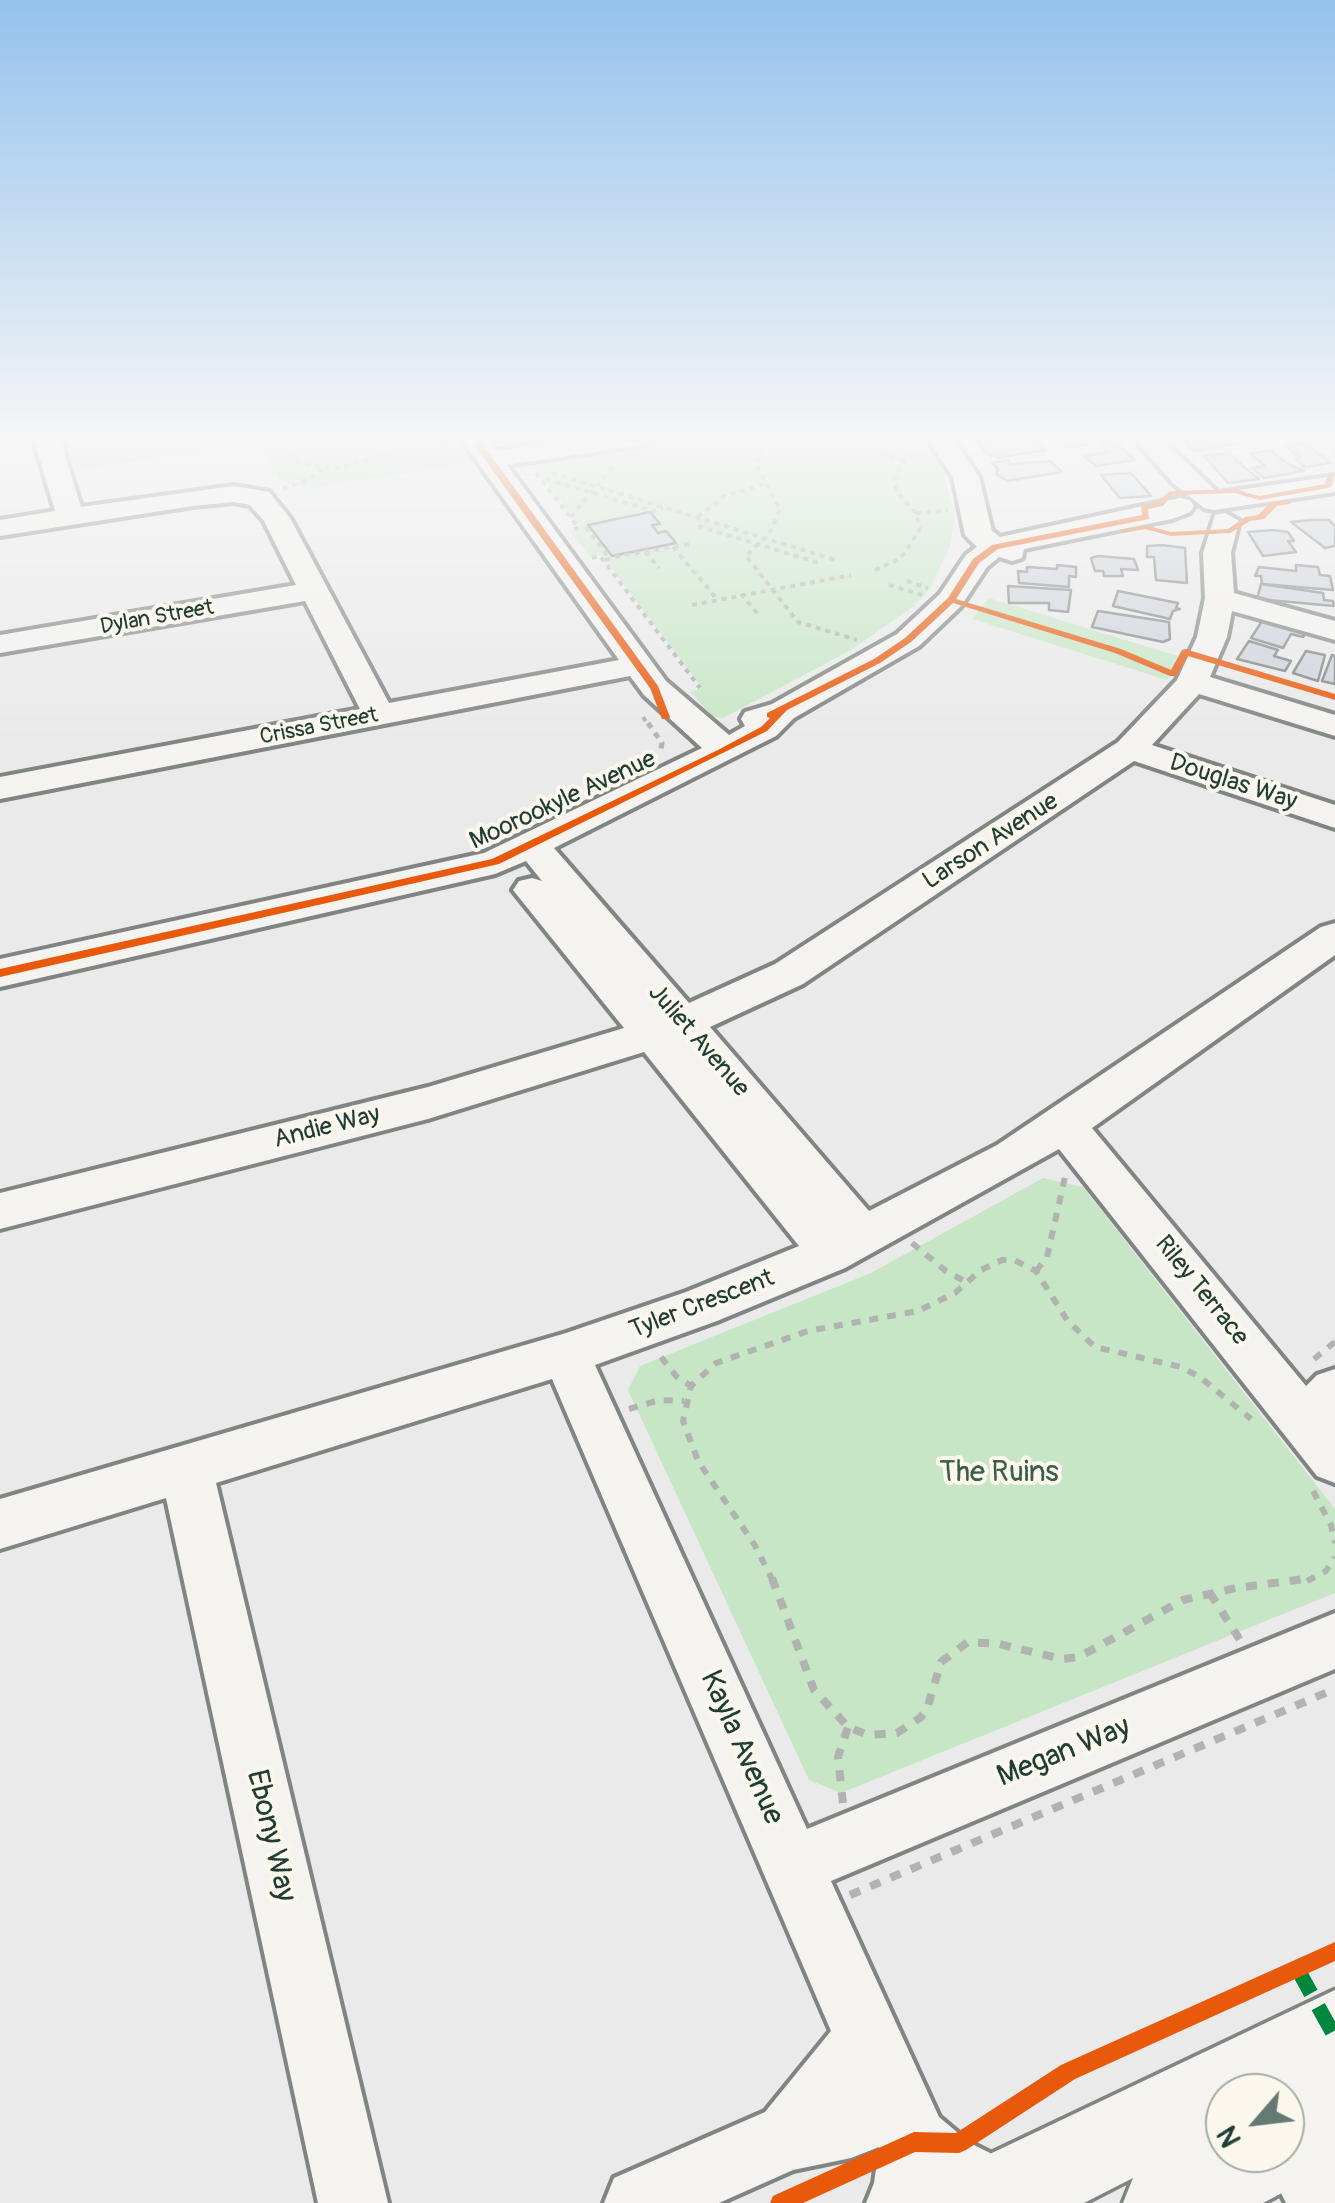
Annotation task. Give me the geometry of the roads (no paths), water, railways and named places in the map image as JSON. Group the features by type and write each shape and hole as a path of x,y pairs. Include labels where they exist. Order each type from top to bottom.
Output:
{"main road":[{"path":"1305,2080 1335,2033"},
{"path":"990,2201 1205,2151"},
{"path":"1169,2203 1214,2173"}],"street":[{"path":"294,539 313,591 379,715"},
{"path":"543,539 635,674 712,746"},
{"path":"987,539 1004,547"},
{"name":"Moorookyle Avenue","path":"0,973 449,874 519,852 712,746 764,729 783,711 908,640 952,600 970,573 1004,547 1051,539"},
{"name":"Larson Avenue","path":"666,1029 789,974 1130,748 1196,675 1212,637 1220,598 1208,539"},
{"name":"Dylan Street","path":"0,644 313,591"},
{"path":"1220,598 1335,631"},
{"name":"Crissa Street","path":"0,788 379,715 635,674"},
{"path":"1196,675 1335,710"},
{"path":"1196,675 1335,726"},
{"name":"Douglas Way","path":"1130,748 1335,817"},
{"name":"Juliet Avenue","path":"519,852 666,1029 804,1215 847,1246"},
{"name":"Tyler Crescent","path":"0,1524 566,1354 700,1307 847,1246 963,1186 1064,1124 1335,936"},
{"name":"Andie Way","path":"0,1211 428,1103 666,1029"},
{"name":"Riley Terrace","path":"1064,1124 1308,1426"},
{"name":"Kayla Avenue","path":"566,1354 868,2034 904,2149 978,2185 990,2201"},
{"name":"Ebony Way","path":"186,1468 353,2203"},
{"name":"Megan Way","path":"803,1888 1335,1641"},
{"path":"789,2136 842,2075 868,2034"},
{"path":"638,2203 789,2136 851,2124 904,2149"}],"park label":[{"name":"The Ruins","path":"999,1473"}]}
